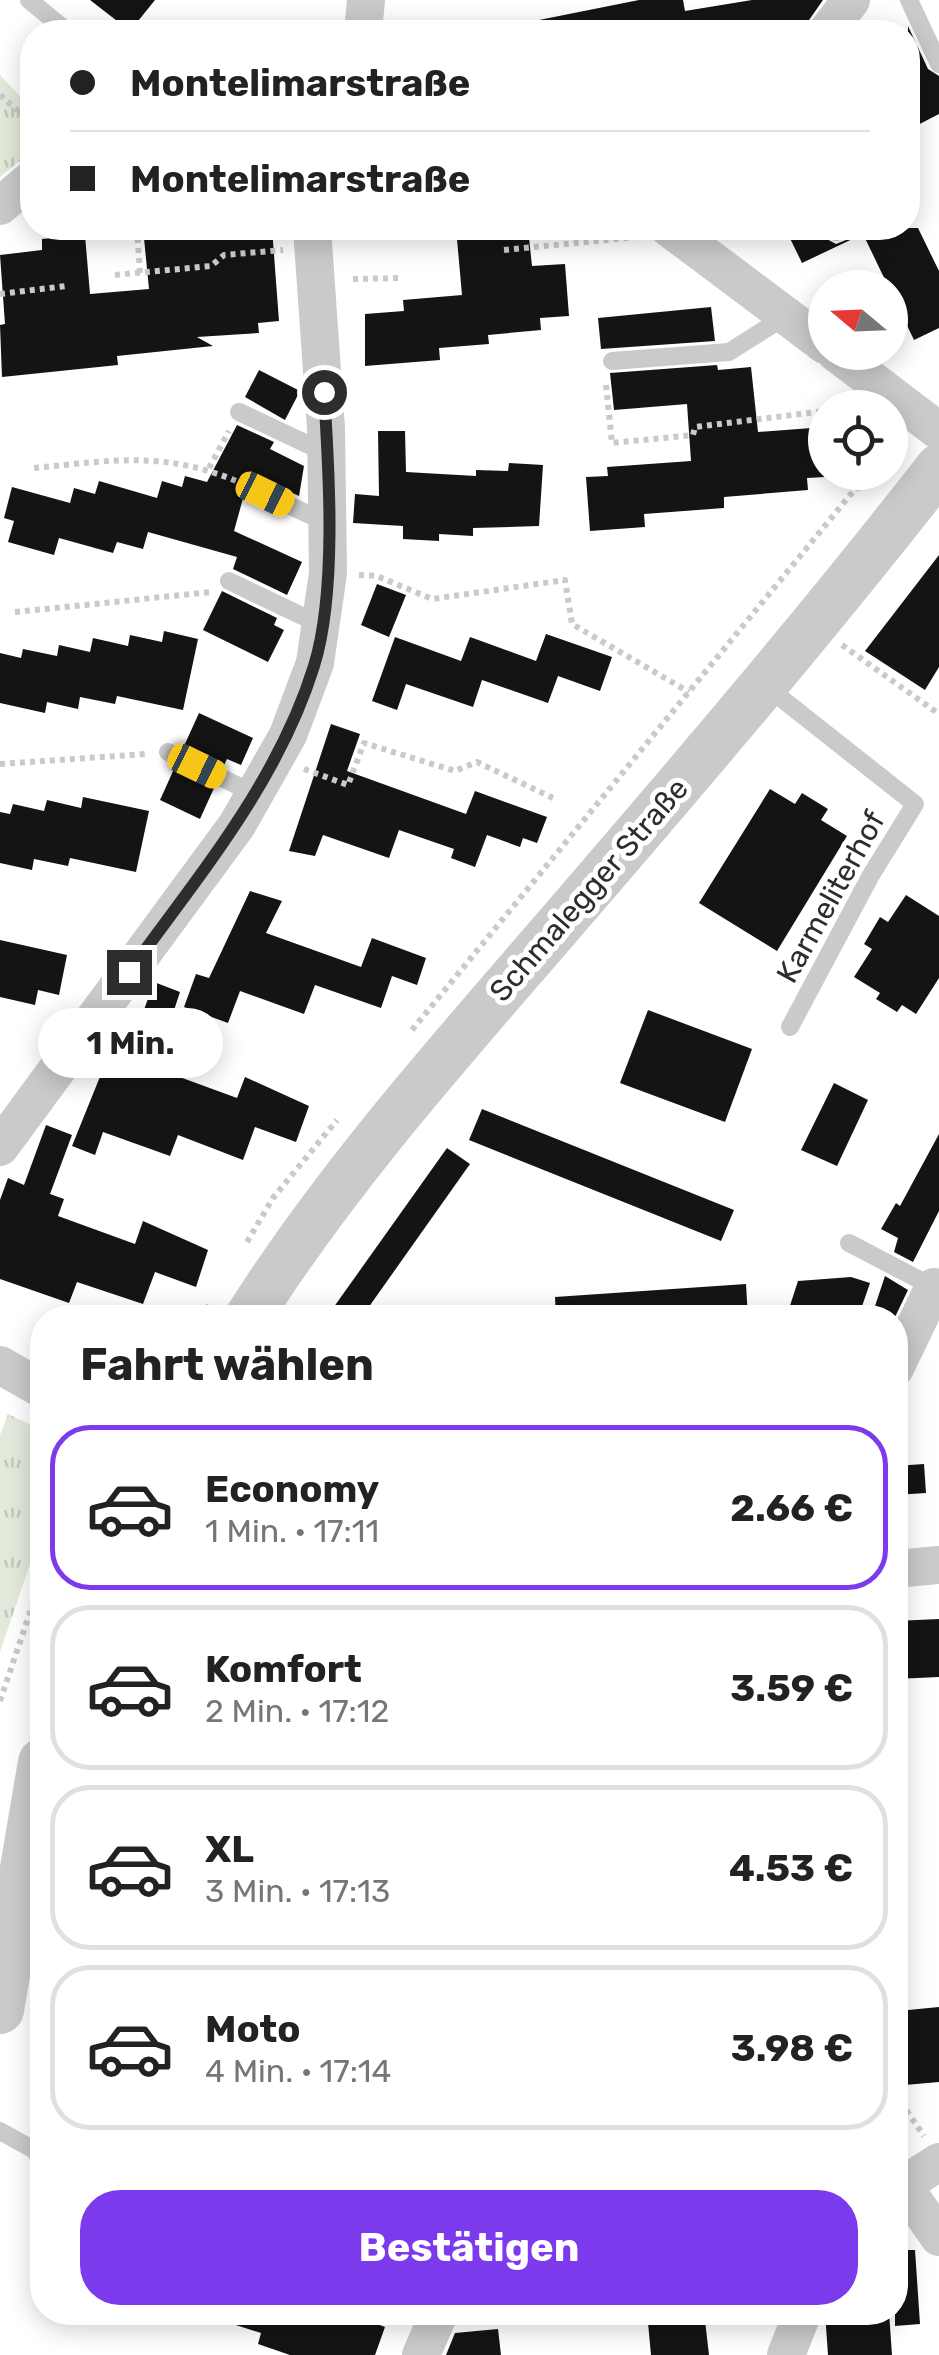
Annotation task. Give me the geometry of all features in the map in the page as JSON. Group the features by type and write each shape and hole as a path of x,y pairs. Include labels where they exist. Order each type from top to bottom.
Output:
{"street":[{"path":"0,206 20,188"},
{"path":"0,1147 237,825 288,735 316,663 328,573 326,454 313,240"},
{"path":"686,240 808,332"},
{"path":"859,370 939,430"},
{"name":"Schmalegger Straße","path":"234,1305 316,1214 406,1102 817,625 939,468"},
{"path":"908,1343 936,1288"},
{"path":"0,1364 30,1382"},
{"path":"908,1568 939,1565"},
{"path":"0,2010 30,1839"},
{"path":"908,2174 934,2152"},
{"path":"908,2196 939,2237"},
{"path":"421,2355 430,2325"},
{"path":"786,2355 797,2325"}],"lane":[{"path":"29,0 53,20"},
{"path":"920,25 939,64"},
{"path":"612,361 729,352 786,316"},
{"path":"239,412 326,454"},
{"path":"265,494 327,524"},
{"path":"230,581 320,625"},
{"name":"Karmeliterhof","path":"765,686 915,804 871,875 790,1027"},
{"path":"168,752 255,794"},
{"path":"849,1243 936,1288"},
{"path":"0,2131 30,2148"}],"path":[{"path":"0,95 20,112"},
{"path":"138,240 140,273"},
{"path":"114,275 211,266 224,255 303,240"},
{"path":"504,250 588,240"},
{"path":"351,264 353,282 403,278"},
{"path":"0,294 66,286"},
{"path":"612,361 604,362 612,443 692,435 695,427 808,413"},
{"path":"208,469 239,412"},
{"path":"34,468 170,459 208,469 265,494"},
{"path":"410,1032 854,490"},
{"path":"328,573 377,576 432,599 565,580 572,624 689,692"},
{"path":"15,612 216,592 230,581"},
{"path":"817,625 939,714"},
{"path":"274,758 348,785 364,743 454,771 477,762 553,798"},
{"path":"0,764 168,752"},
{"path":"242,1250 273,1198 348,1108"},
{"path":"0,1701 30,1612"},
{"path":"908,2113 934,2152"}],"green space":[{"path":"0,75 20,96 20,161 0,177"},
{"path":"8,1414 30,1424 30,1564 0,1652 0,1435"}],"building":[{"path":"90,0 155,0 139,20 116,20"},
{"path":"639,0 683,0 685,11 752,0 823,0 809,20 539,20"},
{"path":"920,52 928,69 939,76 939,114 920,124"},
{"path":"920,232 939,271 939,328 914,340 908,328 908,270 880,270 866,240 920,240"},
{"path":"42,240 85,240 90,294 149,289 144,240 273,240 279,321 258,323 259,333 197,337 213,346 117,356 118,365 2,377 0,325 5,324 0,255 42,250"},
{"path":"457,240 529,240 532,266 565,264 569,316 540,318 541,330 488,335 489,344 439,348 440,360 365,366 365,314 404,311 403,300 462,295"},
{"path":"791,240 829,240 836,244 850,240 802,263"},
{"path":"711,307 715,341 601,349 598,318"},
{"path":"717,365 718,370 751,367 758,432 808,428 808,490 724,497 724,508 644,514 645,527 590,531 586,477 608,476 607,467 691,461 687,404 614,410 610,373"},
{"path":"259,370 300,391 285,420 245,397"},
{"path":"237,425 274,442 270,449 304,466 299,496 250,473 234,531 302,562 287,595 233,569 237,557 148,532 143,549 117,542 113,553 59,538 54,555 8,542 14,521 4,518 12,487 70,503 74,488 95,494 99,481 157,498 162,481 182,487 185,476 207,482"},
{"path":"378,431 405,431 406,472 476,476 476,470 508,471 509,463 543,465 539,526 473,528 473,536 439,534 439,541 403,539 403,526 353,523 355,494 379,496"},
{"path":"939,555 939,667 925,690 865,651"},
{"path":"377,584 406,595 389,637 361,625"},
{"path":"222,591 277,618 274,625 284,630 268,662 203,630"},
{"path":"164,631 198,639 183,710 117,696 115,704 80,697 78,709 47,702 45,713 0,703 0,653 21,658 23,649 57,656 59,645 90,652 93,638 128,646 130,635 162,642"},
{"path":"546,634 612,657 600,691 558,676 548,703 482,680 473,707 406,684 397,710 372,701 395,637 461,661 470,637 536,661"},
{"path":"199,713 253,738 241,765 227,759 224,765 184,746"},
{"path":"331,724 360,734 347,771 466,814 475,791 547,817 537,843 523,838 520,847 487,835 475,867 451,858 454,849 399,830 389,858 323,835 315,856 289,851"},
{"path":"174,769 214,788 200,819 160,800"},
{"path":"770,789 795,804 802,793 828,809 821,820 847,836 777,951 699,903"},
{"path":"83,797 149,811 136,872 70,858 68,866 34,859 32,870 0,863 0,812 10,814 13,804 44,811 47,800 81,808"},
{"path":"250,891 282,901 266,933 361,967 372,938 426,958 417,985 392,976 381,1008 315,985 304,1014 240,991 228,1023 184,1007 196,974 209,978"},
{"path":"906,895 939,916 939,978 916,1014 902,1005 897,1012 876,999 880,993 854,977 872,949 864,944 880,917 888,922"},
{"path":"0,940 67,955 59,995 38,990 35,1005 0,997"},
{"path":"154,982 180,992 155,1068 237,1098 245,1077 309,1106 296,1142 255,1127 243,1160 178,1135 170,1156 103,1132 95,1155 72,1146 116,1037 132,1043"},
{"path":"648,1010 752,1049 725,1122 620,1083"},
{"path":"834,1083 868,1100 837,1166 801,1150"},
{"path":"482,1109 734,1210 721,1241 469,1140"},
{"path":"46,1125 72,1135 50,1194 64,1199 58,1216 135,1244 143,1221 208,1250 196,1287 155,1272 143,1304 77,1282 69,1303 0,1279 0,1200 8,1178 24,1185"},
{"path":"939,1134 939,1211 913,1262 894,1252 898,1238 881,1229 896,1203 900,1206"},
{"path":"447,1148 470,1164 370,1305 335,1305"},
{"path":"885,1276 908,1290 901,1305 875,1305"},
{"path":"851,1277 870,1283 862,1305 790,1305 798,1281"},
{"path":"746,1284 747,1305 555,1305 555,1297"},
{"path":"924,1464 926,1493 908,1494 908,1465"},
{"path":"939,1619 939,1677 908,1678 908,1620"},
{"path":"939,2007 939,2082 908,2085 908,2010"},
{"path":"908,2250 915,2250 920,2324 908,2325"},
{"path":"236,2325 385,2327 375,2355 290,2355 258,2344 261,2333"},
{"path":"648,2325 706,2325 709,2355 651,2355"},
{"path":"826,2325 890,2325 892,2355 828,2355"},
{"path":"498,2329 501,2355 446,2355 455,2333"}],"route":[{"path":"129,972 237,825 288,735 316,663 328,573 324,392"}]}
